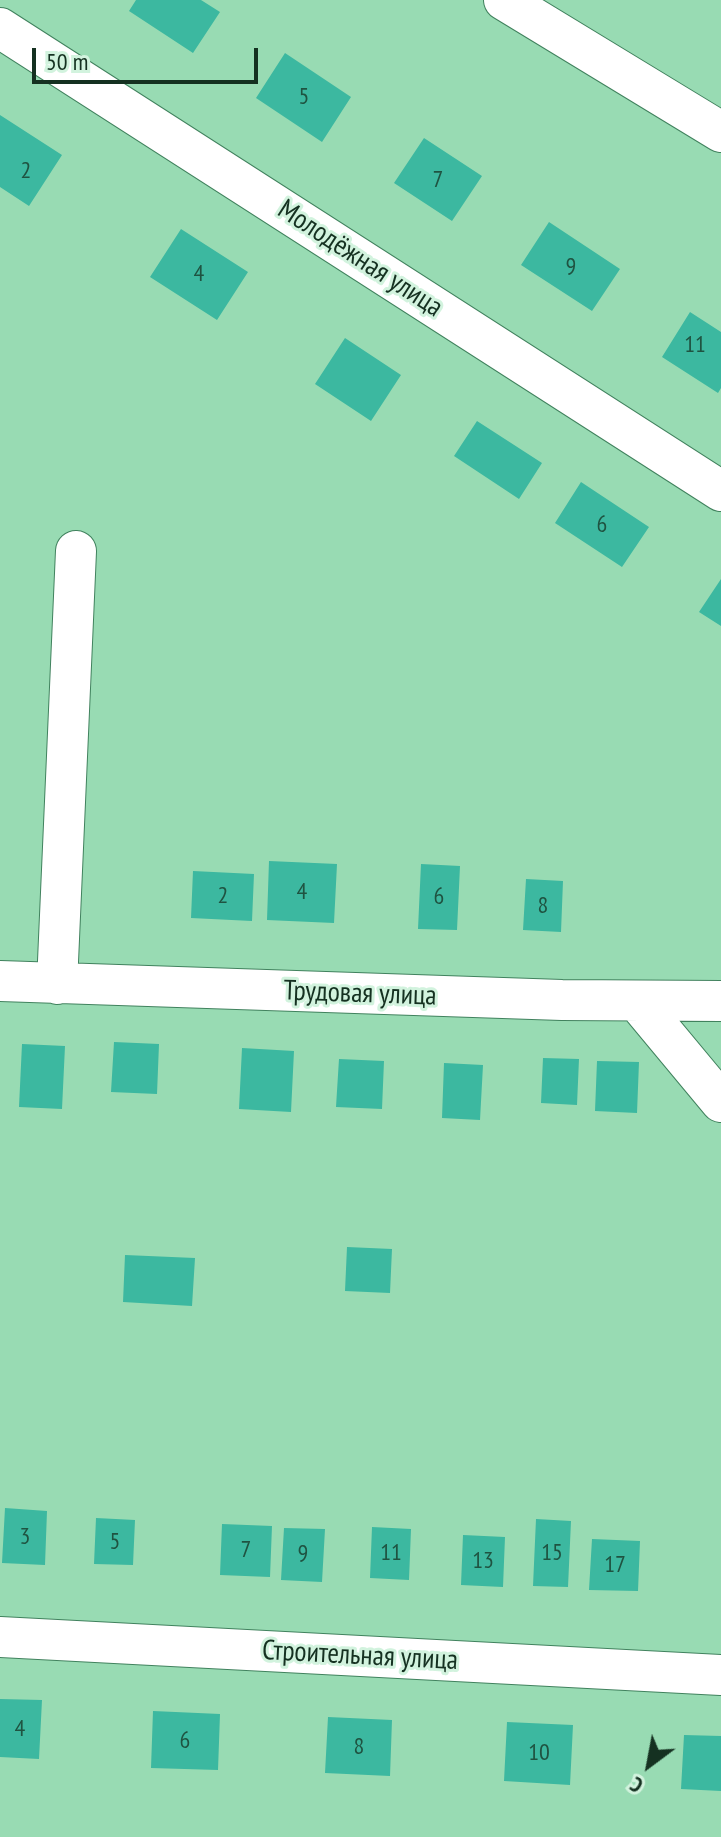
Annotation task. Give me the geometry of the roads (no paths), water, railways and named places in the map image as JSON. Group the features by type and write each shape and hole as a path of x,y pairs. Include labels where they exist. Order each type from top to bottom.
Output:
{"street":[{"path":"504,0 721,132"},
{"name":"Молодёжная улица","path":"0,28 721,491"},
{"path":"57,984 76,551"},
{"name":"Трудовая улица","path":"0,981 721,1001"},
{"path":"637,1001 721,1102"},
{"name":"Строительная улица","path":"0,1637 721,1675"}]}
